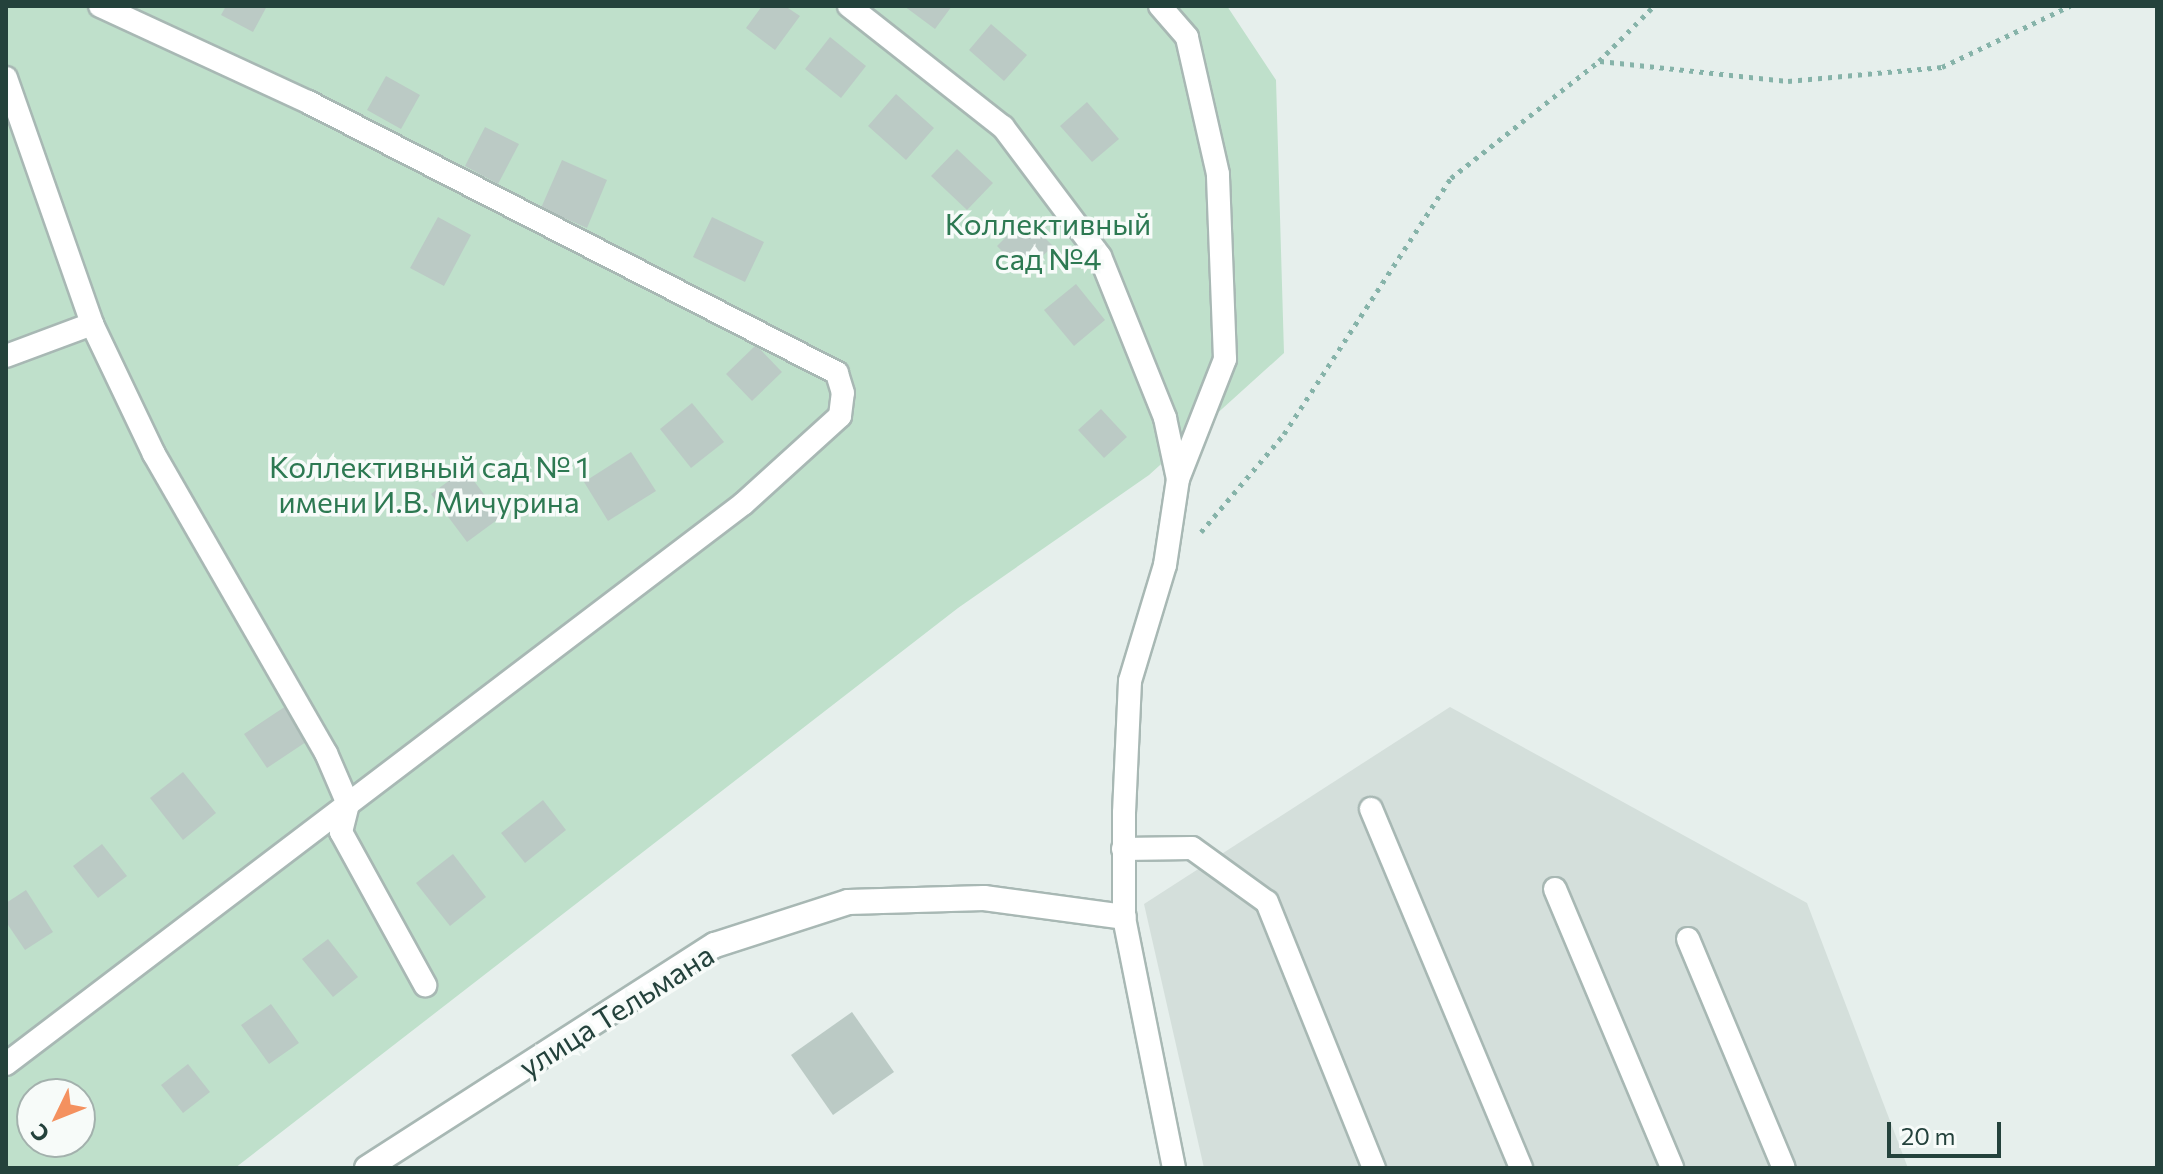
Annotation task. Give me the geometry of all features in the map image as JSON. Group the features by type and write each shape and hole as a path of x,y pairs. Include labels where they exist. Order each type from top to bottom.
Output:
{"street":[{"name":"улица Тельмана","path":"367,1168 715,945 848,902 984,898 1124,917"}],"lane":[{"path":"6,1064 743,504 840,416 837,373 308,102 100,6"},
{"path":"849,6 1003,127 1100,256 1165,418 1178,479"},
{"path":"1160,6 1187,37 1218,174 1225,359 1178,479 1165,565 1130,681 1123,849 1124,917 1174,1168"},
{"path":"6,78 13,129 92,324 154,454 348,804 341,832 425,985"},
{"path":"6,356 92,324"},
{"path":"1371,809 1521,1168"},
{"path":"1123,849 1192,848 1267,902 1374,1168"},
{"path":"1555,889 1672,1168"},
{"path":"1688,939 1784,1168"}],"path":[{"path":"1198,536 1284,434 1451,178 1599,61 1654,6"},
{"path":"1599,61 1788,81 1942,67 2070,6"}],"shaded area":[{"path":"1450,707 1807,903 1908,1168 1204,1168 1144,904"}],"green space":[{"name":"Коллективный сад № 1 имени И.В. Мичурина","path":"6,6 1227,6 1276,80 1284,353 1149,475 958,608 235,1168 6,1168"}],"building":[{"path":"226,6 267,6 253,32 221,15"},
{"path":"762,6 785,6 800,16 775,50 746,28"},
{"path":"904,6 952,6 935,29"},
{"path":"991,24 1027,55 1004,81 969,50"},
{"path":"830,37 866,66 841,98 805,69"},
{"path":"386,76 420,95 401,129 367,110"},
{"path":"896,94 934,128 906,160 868,126"},
{"path":"1087,102 1119,139 1092,162 1060,126"},
{"path":"485,127 519,144 498,184 465,166"},
{"path":"957,149 993,183 967,210 931,176"},
{"path":"562,160 607,180 587,228 541,208"},
{"path":"438,217 471,235 444,286 410,268"},
{"path":"712,217 764,242 745,282 693,257"},
{"path":"1025,218 1053,246 1024,274 997,246"},
{"path":"1076,284 1105,320 1074,346 1044,310"},
{"path":"756,345 782,372 752,401 726,374"},
{"path":"692,403 724,442 691,468 660,429"},
{"path":"1101,409 1127,437 1104,458 1078,430"},
{"path":"631,452 656,491 608,521 584,482"},
{"path":"465,469 501,517 467,542 431,494"},
{"path":"286,706 309,740 267,768 244,734"},
{"path":"183,772 216,813 183,840 150,798"},
{"path":"543,800 566,830 525,863 501,833"},
{"path":"102,844 127,876 98,898 73,866"},
{"path":"453,854 486,897 450,926 416,883"},
{"path":"26,890 53,932 25,950 6,922 6,903"},
{"path":"328,939 358,977 333,997 302,959"},
{"path":"271,1004 299,1043 269,1064 241,1025"},
{"path":"852,1012 894,1072 833,1115 791,1055"},
{"path":"188,1064 210,1092 183,1113 161,1085"}],"park label":[{"name":"Коллективный сад №4","path":"1048,240"}]}
